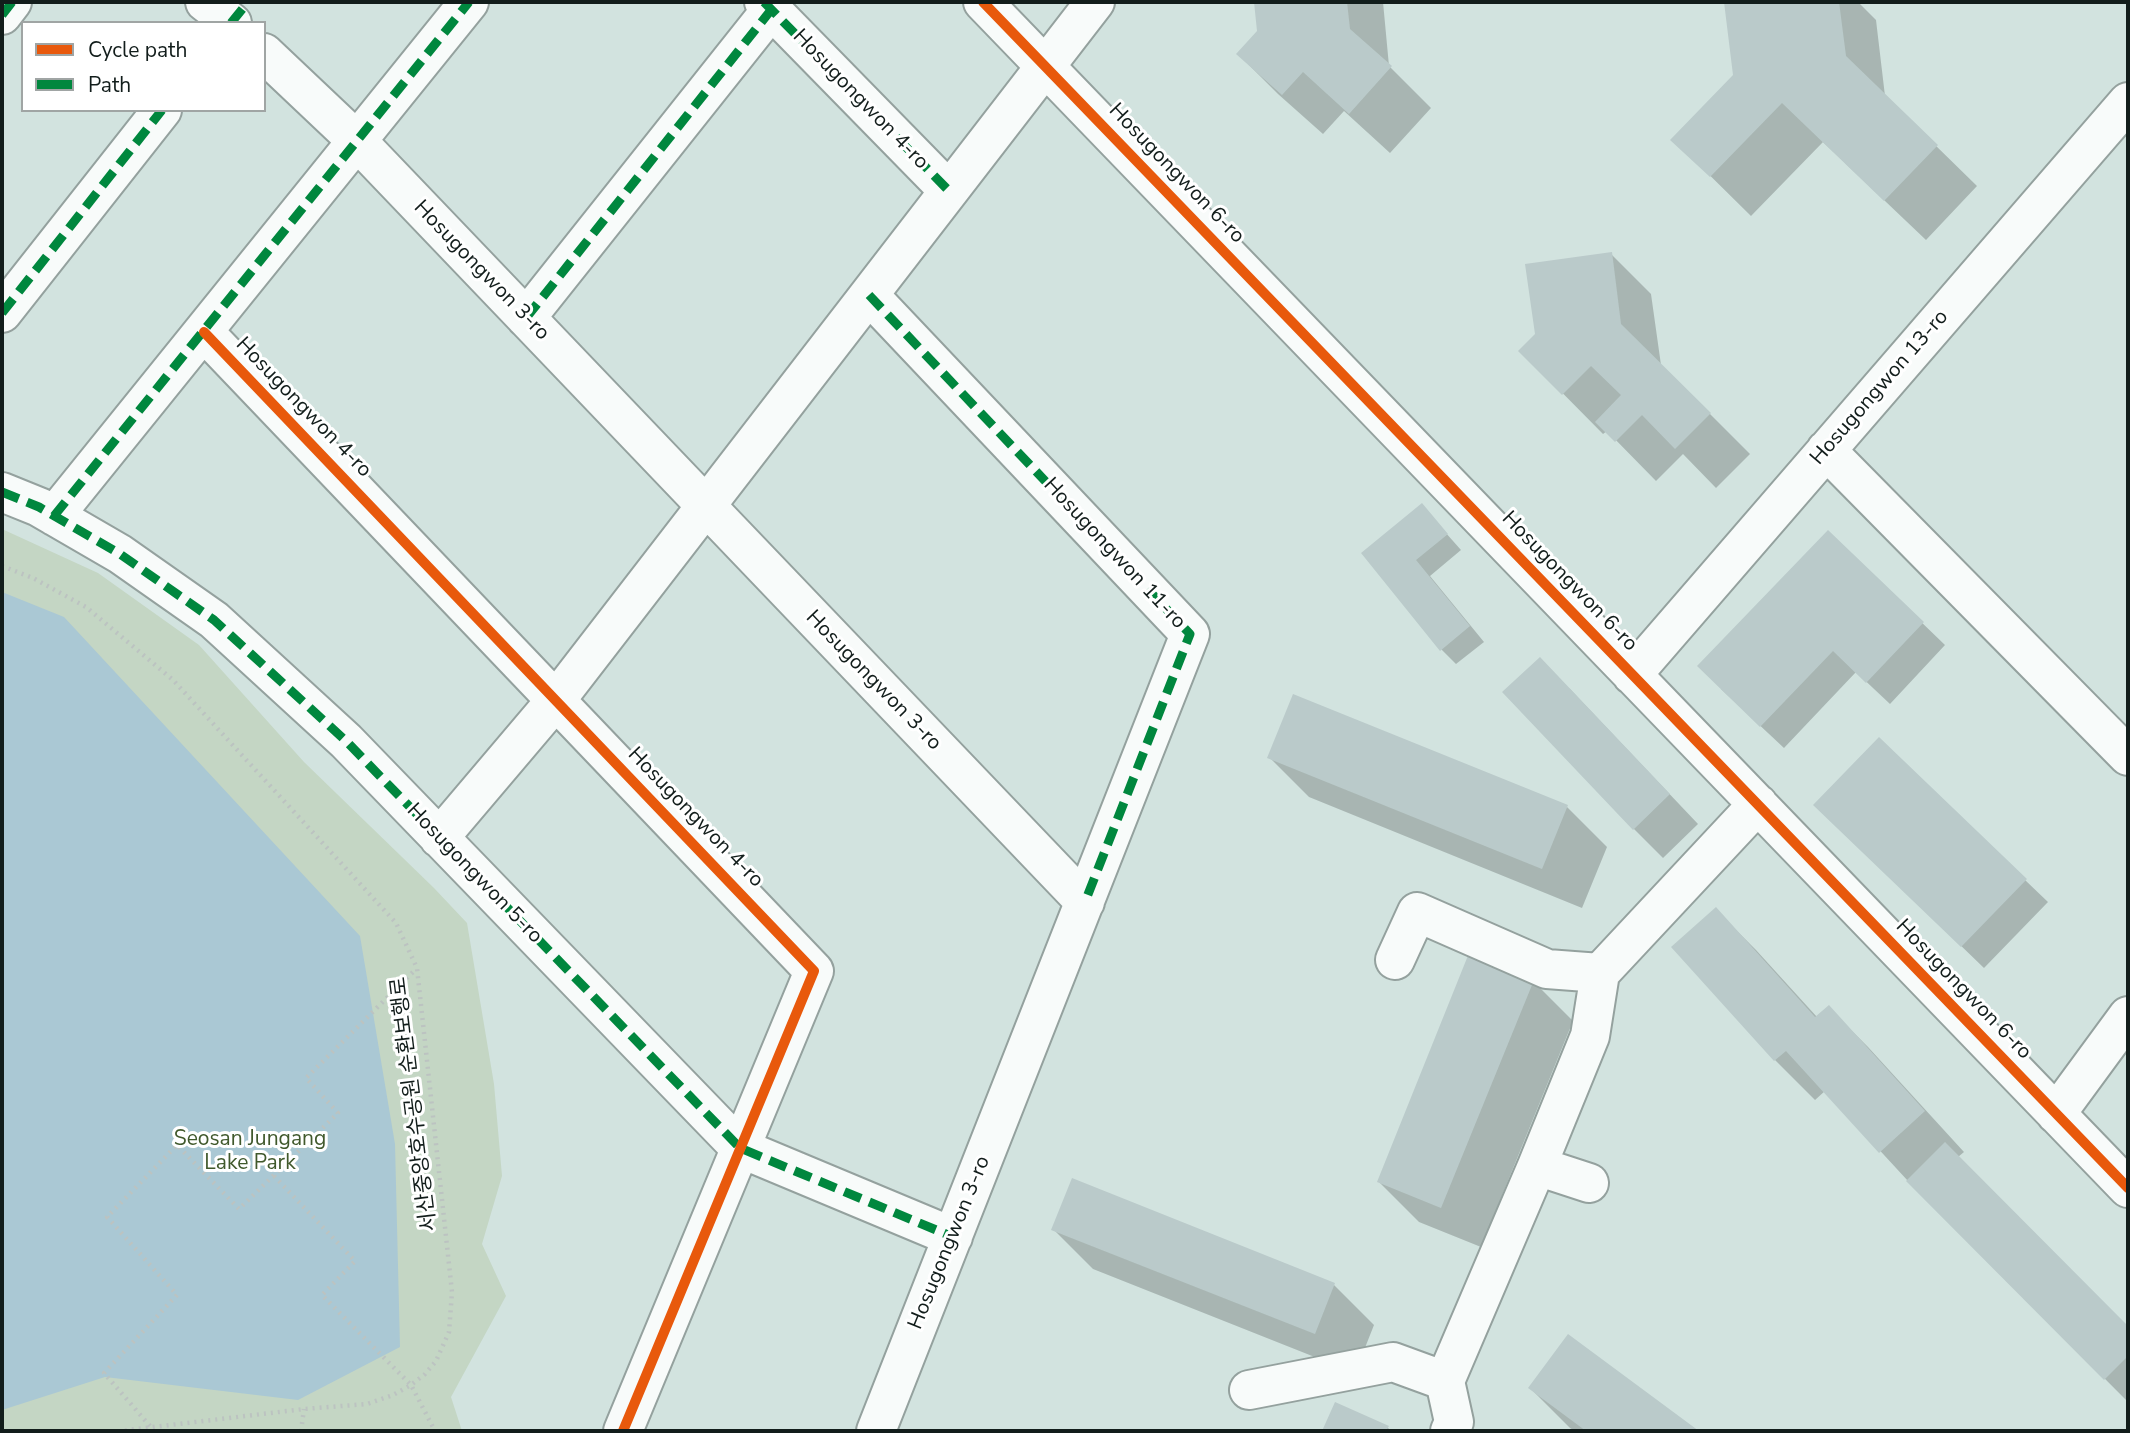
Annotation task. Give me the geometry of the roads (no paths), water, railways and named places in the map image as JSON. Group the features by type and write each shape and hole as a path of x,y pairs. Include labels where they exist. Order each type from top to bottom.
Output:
{"street":[{"path":"2,15 12,2"},
{"path":"205,2 229,21"},
{"path":"234,21 248,2"},
{"path":"54,516 469,2"},
{"name":"Hosugongwon 6-ro","path":"983,2 2128,1188"},
{"path":"439,838 556,700 1095,2"},
{"name":"Hosugongwon 4-ro","path":"526,318 767,6 949,191"},
{"name":"Hosugongwon 3-ro","path":"266,55 357,141 1085,902 876,1431"},
{"name":"Hosugongwon 13-ro","path":"1632,675 2128,102"},
{"path":"2,313 160,112"},
{"name":"Hosugongwon 11-ro","path":"869,295 1190,635 1085,902"},
{"name":"Hosugongwon 4-ro","path":"204,332 814,971 622,1431"},
{"path":"1826,450 2128,755"},
{"name":"Hosugongwon 5-ro","path":"2,492 40,506 120,554 214,620 346,741 740,1148 953,1237"},
{"path":"1450,1431 1454,1422 1445,1381 1590,1036 1600,973 1758,804"},
{"path":"1395,960 1417,912 1547,969 1600,973"},
{"path":"2056,1114 2128,1016"},
{"path":"1537,1166 1589,1183"},
{"path":"1249,1391 1393,1363 1445,1381"}],"water":[{"name":"Seosan Jungang Lake Park","path":"2,592 64,617 360,936 395,1144 400,1347 298,1400 105,1377 2,1410"}]}
